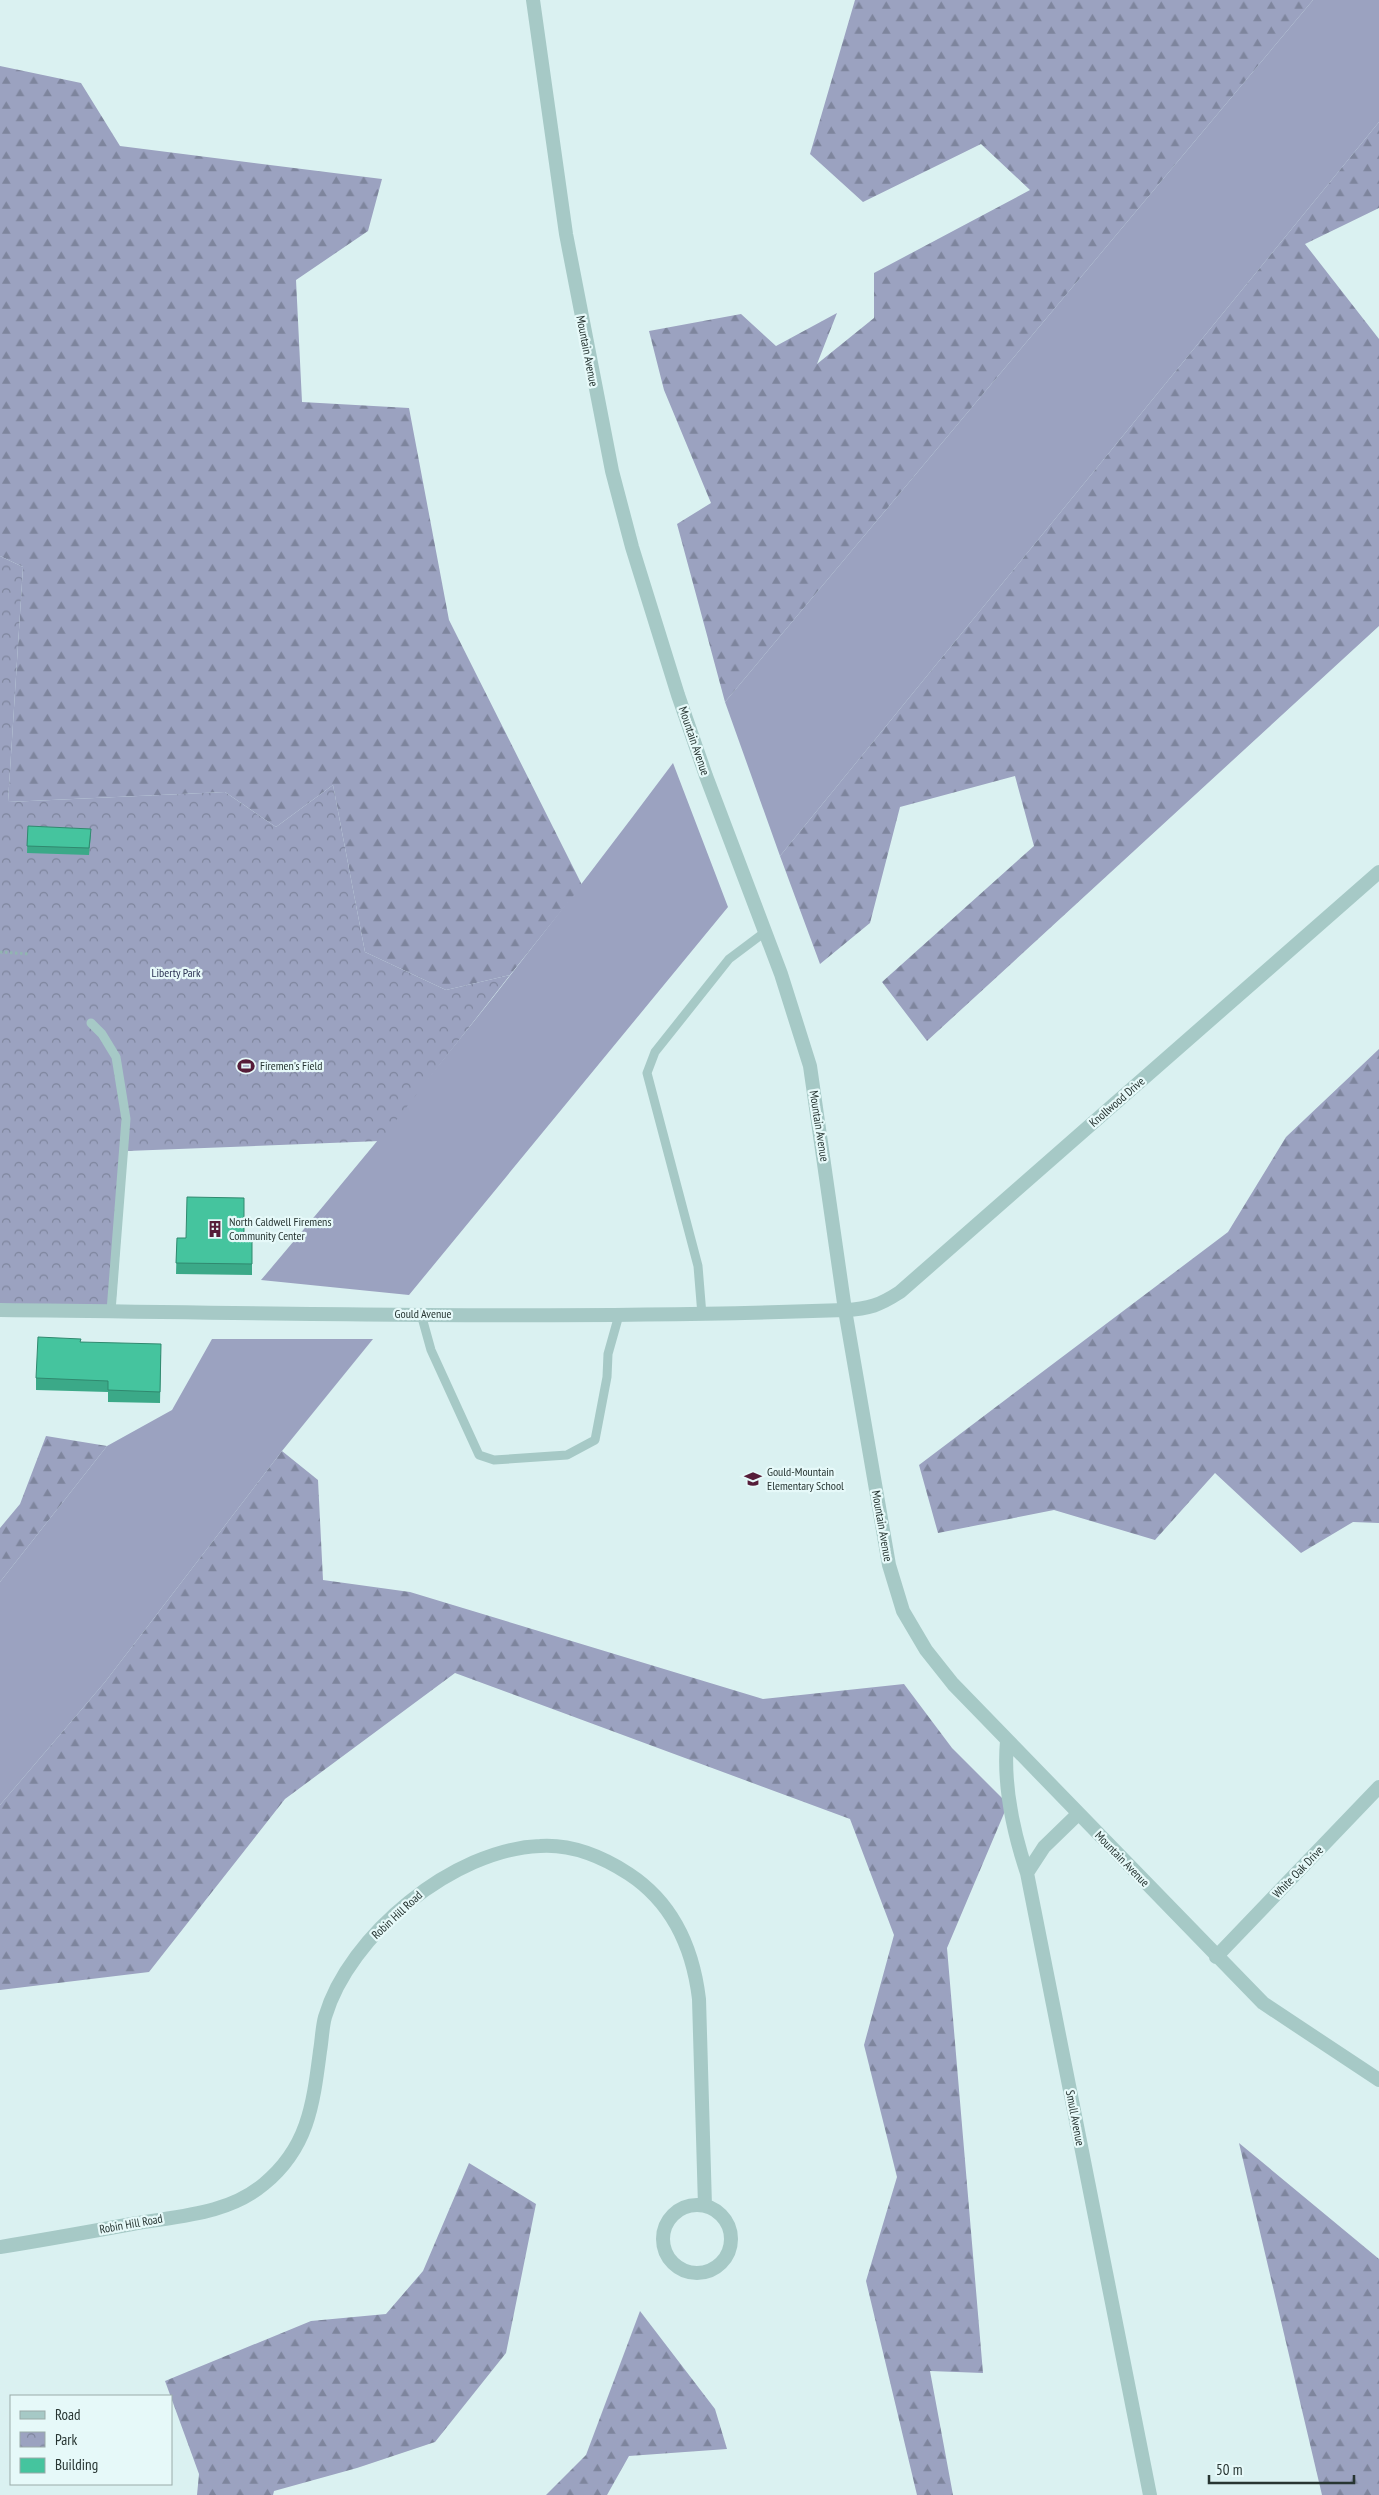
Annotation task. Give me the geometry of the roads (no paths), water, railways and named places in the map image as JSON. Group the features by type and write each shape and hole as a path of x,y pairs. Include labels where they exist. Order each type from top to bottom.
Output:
{"street":[{"name":"Mountain Avenue","path":"533,0 566,234 612,471 654,620 678,695 706,776 766,932 798,1022 810,1066 845,1310 888,1565 903,1611 926,1650 948,1677 1007,1741 1216,1957 1263,2003 1379,2080"},
{"name":"Knollwood Drive","path":"845,1310 866,1309 884,1302 900,1292 1379,872"},
{"name":"Gould Avenue","path":"0,1310 620,1316 845,1310"},
{"name":"Smull Avenue","path":"1007,1741 1005,1769 1018,1844 1027,1873 1150,2495"},
{"name":"White Oak Drive","path":"1216,1957 1379,1788"},
{"path":"1027,1873 1044,1847 1078,1814"},
{"name":"Robin Hill Road","path":"0,2248 210,2211 250,2194 262,2186 292,2155 299,2143 313,2102 325,2017 336,1992 366,1945 404,1904 451,1874 502,1853 538,1845 555,1846 589,1854 634,1877 664,1907 686,1943 696,1975 699,1999 705,2206"},
{"path":"693,2205 705,2206 717,2211 724,2219 729,2229 729,2250 724,2259 714,2269 700,2273 679,2269 665,2253 663,2232 667,2222 683,2208 693,2205"}],"lane":[{"path":"702,1315 698,1266 647,1073 655,1052 729,960 766,932"},
{"path":"91,1023 102,1034 116,1056 126,1119 111,1311"},
{"path":"421,1314 431,1350 479,1455 494,1460 567,1455 595,1440 607,1377 608,1354 620,1316"}],"place":[{"name":"Firemen's Field","path":"246,1066"},
{"name":"North Caldwell Firemens Community Center","path":"215,1229"},
{"name":"Gould-Mountain Elementary School","path":"753,1479"}],"park label":[{"name":"Liberty Park","path":"176,973"}]}
